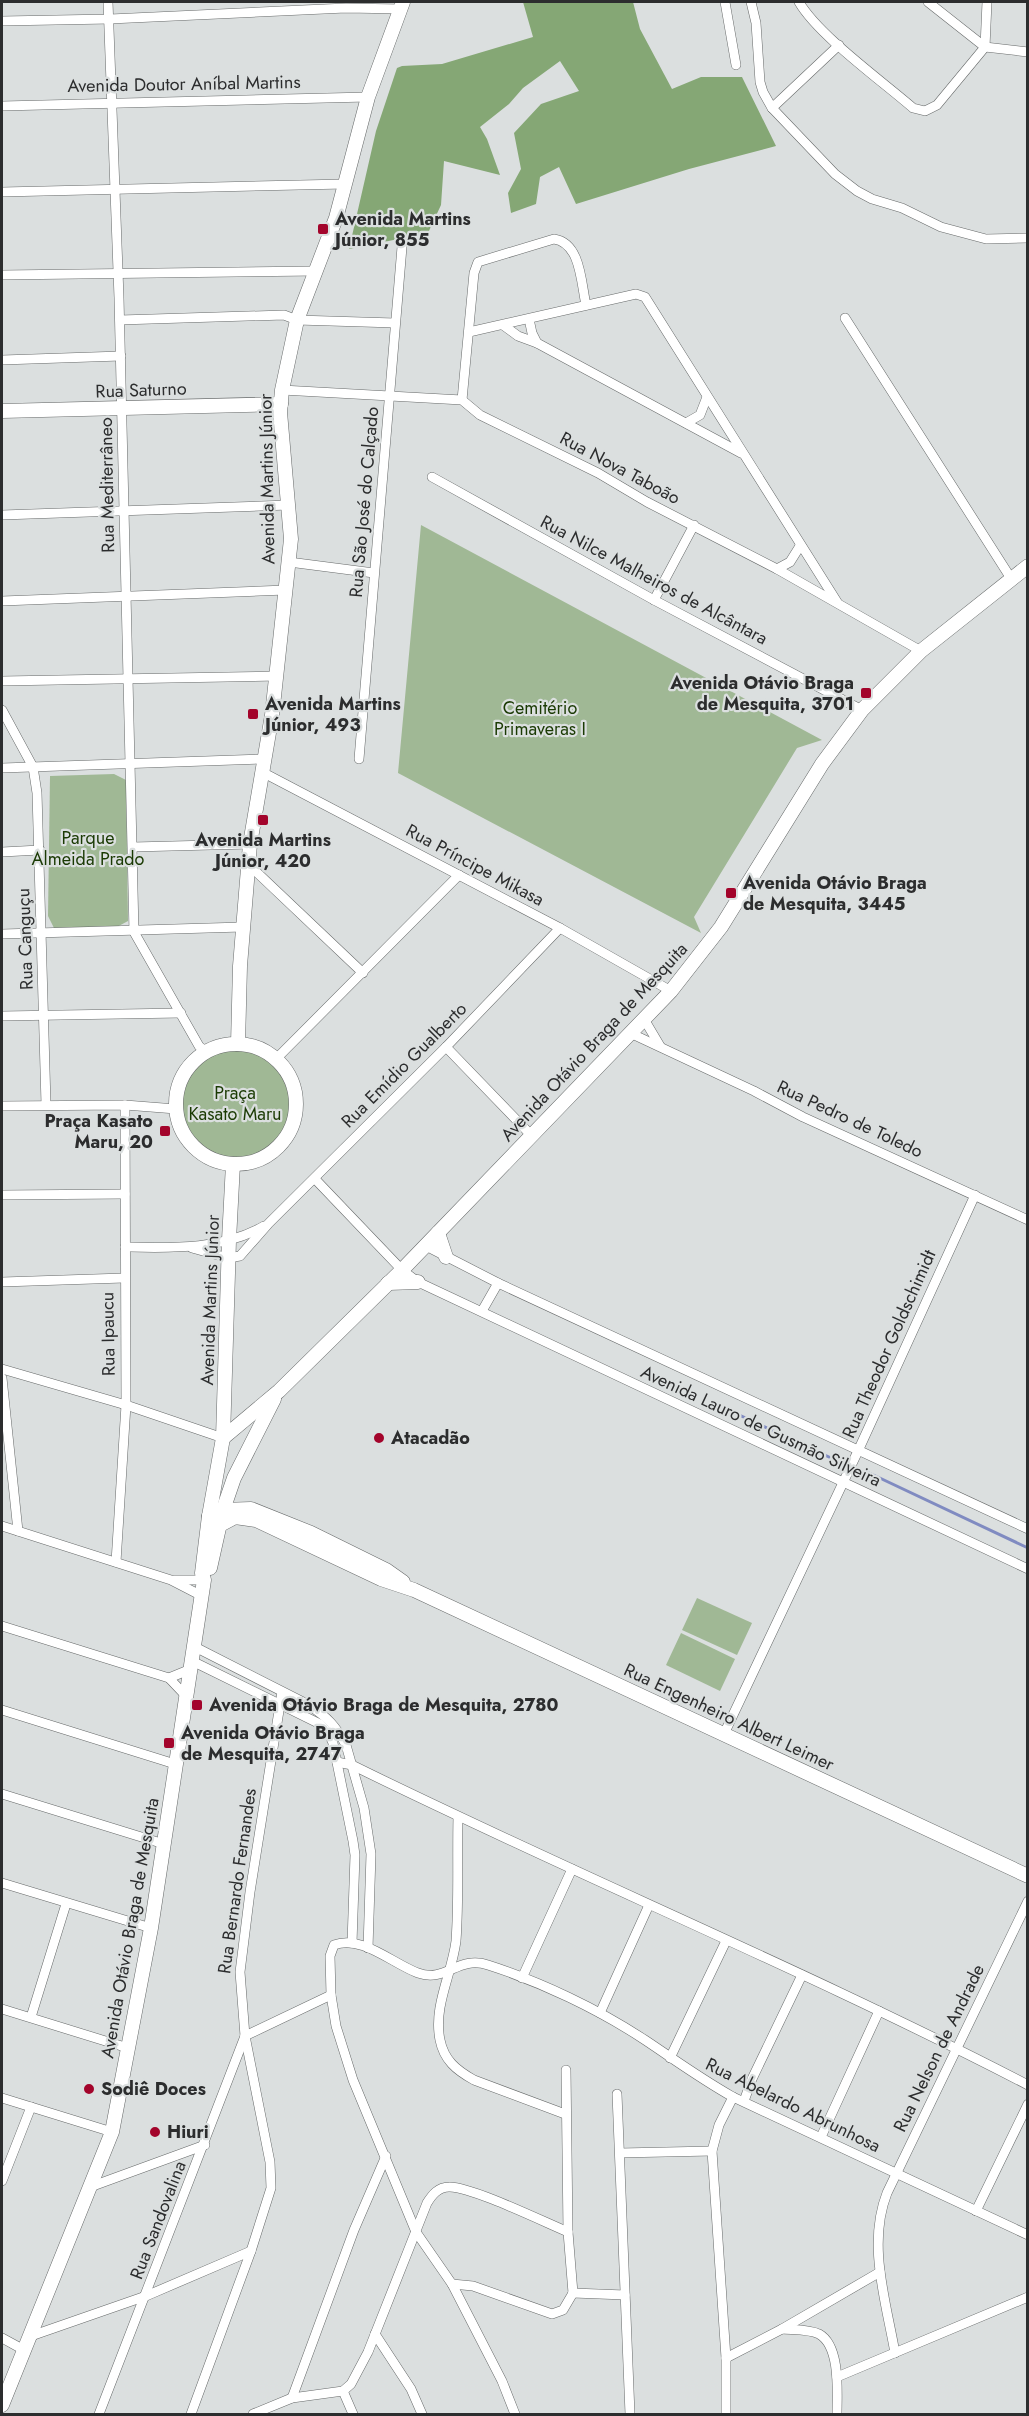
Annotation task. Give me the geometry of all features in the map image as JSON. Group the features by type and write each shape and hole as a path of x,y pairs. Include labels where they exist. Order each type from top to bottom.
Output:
{"street":[{"name":"Rua Mediterrâneo","path":"108,2 120,320 134,932"},
{"path":"725,2 736,65"},
{"path":"751,2 756,23 760,82 772,108 835,174 872,199 902,208 951,230 986,239 1028,238"},
{"path":"799,2 808,15 839,45 913,108 925,111 937,105 985,47 987,2"},
{"path":"928,2 985,47 1028,52"},
{"path":"2,21 110,19 402,5"},
{"name":"Avenida Martins Júnior","path":"238,1044 249,844 277,676 291,539 281,404 282,390 297,320 336,218 368,97 402,5"},
{"path":"772,108 839,45"},
{"name":"Avenida Doutor Aníbal Martins","path":"2,106 368,97"},
{"path":"2,192 345,184"},
{"path":"282,390 462,400 474,273 478,262 554,239 570,245 586,306"},
{"name":"Rua São José do Calçado","path":"359,759 402,248"},
{"path":"2,275 316,271"},
{"path":"469,332 636,294 641,295 648,302 838,605"},
{"path":"120,320 284,315 297,320 395,323"},
{"path":"845,318 1012,580"},
{"path":"530,319 532,333 537,343"},
{"path":"503,325 518,336 537,343 743,454"},
{"path":"2,360 121,356"},
{"path":"686,423 700,414 707,397"},
{"name":"Rua Nova Taboão","path":"462,400 480,415 598,472 647,502 777,569 921,651"},
{"name":"Rua Saturno","path":"2,411 281,404"},
{"name":"Rua Nilce Malheiros de Alcântara","path":"432,477 654,600 862,710"},
{"path":"2,515 289,505"},
{"path":"654,600 694,525"},
{"path":"777,569 790,562 800,546"},
{"path":"289,562 374,573"},
{"name":"Avenida Otávio Braga de Mesquita","path":"2,2405 112,2132 151,1928 204,1580 209,1574 223,1438 279,1391 402,1270 671,991 722,927 822,764 862,710 921,651 1028,566"},
{"path":"2,601 286,590"},
{"path":"2,681 277,676"},
{"name":"Rua Canguçu","path":"2,710 33,767 37,793 46,1104"},
{"path":"2,768 130,763 263,766"},
{"name":"Rua Príncipe Mikasa","path":"263,766 671,991"},
{"path":"133,847 249,844"},
{"path":"2,852 40,850"},
{"path":"248,864 363,973"},
{"path":"276,1059 459,875"},
{"path":"2,934 134,932 243,927"},
{"name":"Rua Emídio Gualberto","path":"192,1248 228,1258 240,1256 269,1223 446,1047 560,928"},
{"path":"134,932 199,1046 206,1052"},
{"path":"2,1016 180,1013"},
{"path":"644,1020 660,1046"},
{"name":"Rua Pedro de Toledo","path":"630,1033 642,1041 660,1046 803,1117 1028,1220"},
{"path":"238,1044 255,1047 276,1059 287,1072 294,1089 295,1114 290,1132 275,1150 248,1163 233,1164 212,1159 200,1151 184,1134 176,1109 181,1081 195,1061 206,1052 218,1047 238,1044"},
{"path":"446,1047 531,1135"},
{"path":"2,1106 125,1105 176,1109"},
{"name":"Rua Ipaucu","path":"116,1562 126,1405 125,1105"},
{"name":"Avenida Martins Júnior","path":"223,1438 228,1240 233,1164"},
{"name":"Avenida Lauro de Gusmão Silveira","path":"315,1179 402,1270 417,1282 1028,1569"},
{"path":"2,1195 124,1194"},
{"name":"Rua Theodor Goldschimidt","path":"724,1734 843,1484 975,1195"},
{"name":"Rua Emídio Gualberto","path":"125,1247 192,1248 249,1234 269,1223"},
{"path":"438,1233 446,1257"},
{"name":"Avenida Lauro de Gusmão Silveira","path":"426,1246 498,1282 1028,1529"},
{"path":"2,1282 124,1278"},
{"path":"388,1283 417,1282"},
{"path":"482,1311 498,1282"},
{"path":"2,1369 126,1405 223,1438"},
{"path":"2,1378 18,1531"},
{"name":"Avenida Otávio Braga de Mesquita","path":"215,1520 223,1510 228,1487 245,1452 279,1391"},
{"name":"Avenida Otávio Braga de Mesquita","path":"223,1438 227,1457 228,1487"},
{"path":"228,1487 239,1497 276,1517"},
{"name":"Rua Engenheiro Albert Leimer","path":"223,1510 251,1509 276,1517 386,1570 414,1590"},
{"name":"Rua Engenheiro Albert Leimer","path":"215,1520 236,1517 256,1520 381,1579 414,1590 1028,1876"},
{"path":"2,1526 171,1580 202,1596"},
{"path":"171,1580 204,1580"},
{"path":"2,1626 169,1678 186,1696"},
{"path":"195,1647 309,1705 333,1724 346,1745 364,1808 371,1854 368,1948"},
{"path":"169,1678 191,1665 280,1704 325,1729 333,1743 355,1855 352,1943 343,1942 334,1946 330,1956 331,1995 336,2026 353,2080 416,2232 452,2284 502,2381 515,2415"},
{"name":"Rua Bernardo Fernandes","path":"191,2415 268,2201 272,2176 245,2036 240,1972 282,1692"},
{"path":"2,1710 176,1764"},
{"path":"337,1762 352,1765 458,1817 802,1975 957,2048 1028,2085"},
{"path":"2,1794 164,1844"},
{"path":"458,1817 456,1940 452,1969 440,2007 438,2026 445,2055 451,2065 460,2072 487,2086 565,2114"},
{"path":"522,1978 572,1869"},
{"path":"2,1883 151,1928"},
{"name":"Rua Nelson de Andrade","path":"896,2353 880,2272 877,2241 879,2219 897,2174 1028,1901"},
{"path":"31,2018 66,1904"},
{"path":"600,2013 649,1905"},
{"path":"670,2058 726,1941"},
{"name":"Rua Abelardo Abrunhosa","path":"352,1943 368,1948 418,1973 430,1976 470,1961 476,1961 522,1978 600,2013 694,2075 733,2097 1028,2235"},
{"path":"744,2101 752,2079 802,1975"},
{"path":"245,2036 331,1995"},
{"path":"2,2009 128,2048"},
{"path":"821,2137 879,2011"},
{"name":"Rua Sandovalina","path":"99,2415 205,2145 245,2036"},
{"path":"452,2284 473,2286 556,2315 563,2310 573,2293 568,2232 566,2070"},
{"path":"616,2094 630,2415"},
{"path":"726,2415 726,2358 712,2151 719,2125 733,2097"},
{"path":"2,2098 112,2132"},
{"path":"976,2211 1028,2104"},
{"path":"2,2181 31,2107"},
{"path":"90,2187 205,2145"},
{"path":"620,2153 712,2151"},
{"path":"292,2398 354,2230 386,2156"},
{"path":"253,2415 292,2398 343,2391 358,2374 432,2194 447,2187 456,2187 568,2232"},
{"path":"31,2336 146,2296 251,2251"},
{"path":"726,2358 782,2329 880,2272"},
{"path":"573,2293 625,2295"},
{"path":"837,2377 1028,2297"},
{"path":"782,2329 812,2332 828,2342 837,2377 837,2415"},
{"path":"375,2334 411,2389 422,2415"},
{"path":"2,2338 24,2350"},
{"path":"343,2391 353,2415"}],"green space":[{"path":"523,2 633,2 640,29 672,89 701,77 742,77 776,146 689,169 576,204 559,167 540,177 536,204 511,213 508,193 521,169 514,133 541,104 579,91 560,61 523,88 509,104 480,127 487,139 500,175 444,161 441,205 428,233 349,249 376,131 397,68 442,64 533,37"},
{"name":"Cemitério Primaveras I","path":"421,525 822,740 797,748 694,917 701,933 398,773"},
{"name":"Parque Almeida Prado","path":"114,774 126,780 128,921 115,928 54,928 48,916 50,776"},
{"name":"Praça Kasato Maru","path":"236,1044 259,1049 278,1062 291,1081 296,1104 291,1127 278,1146 259,1159 236,1164 213,1159 194,1146 181,1127 176,1104 181,1081 194,1062 213,1049"},
{"path":"697,1598 752,1623 737,1655 682,1630"},
{"path":"681,1633 735,1659 720,1691 666,1665"}],"waterway":[{"path":"720,1406 829,1457"},
{"path":"867,1472 1028,1548"}],"place":[{"name":"Avenida Martins Júnior, 855","path":"323,229"},
{"name":"Avenida Otávio Braga de Mesquita, 3701","path":"866,693"},
{"name":"Avenida Martins Júnior, 493","path":"253,714"},
{"name":"Avenida Martins Júnior, 420","path":"263,820"},
{"name":"Avenida Otávio Braga de Mesquita, 3445","path":"731,893"},
{"name":"Praça Kasato Maru, 20","path":"165,1131"},
{"name":"Atacadão","path":"379,1438"},
{"name":"Avenida Otávio Braga de Mesquita, 2780","path":"197,1705"},
{"name":"Avenida Otávio Braga de Mesquita, 2747","path":"169,1743"},
{"name":"Sodiê Doces","path":"89,2089"},
{"name":"Hiuri","path":"155,2132"}]}
